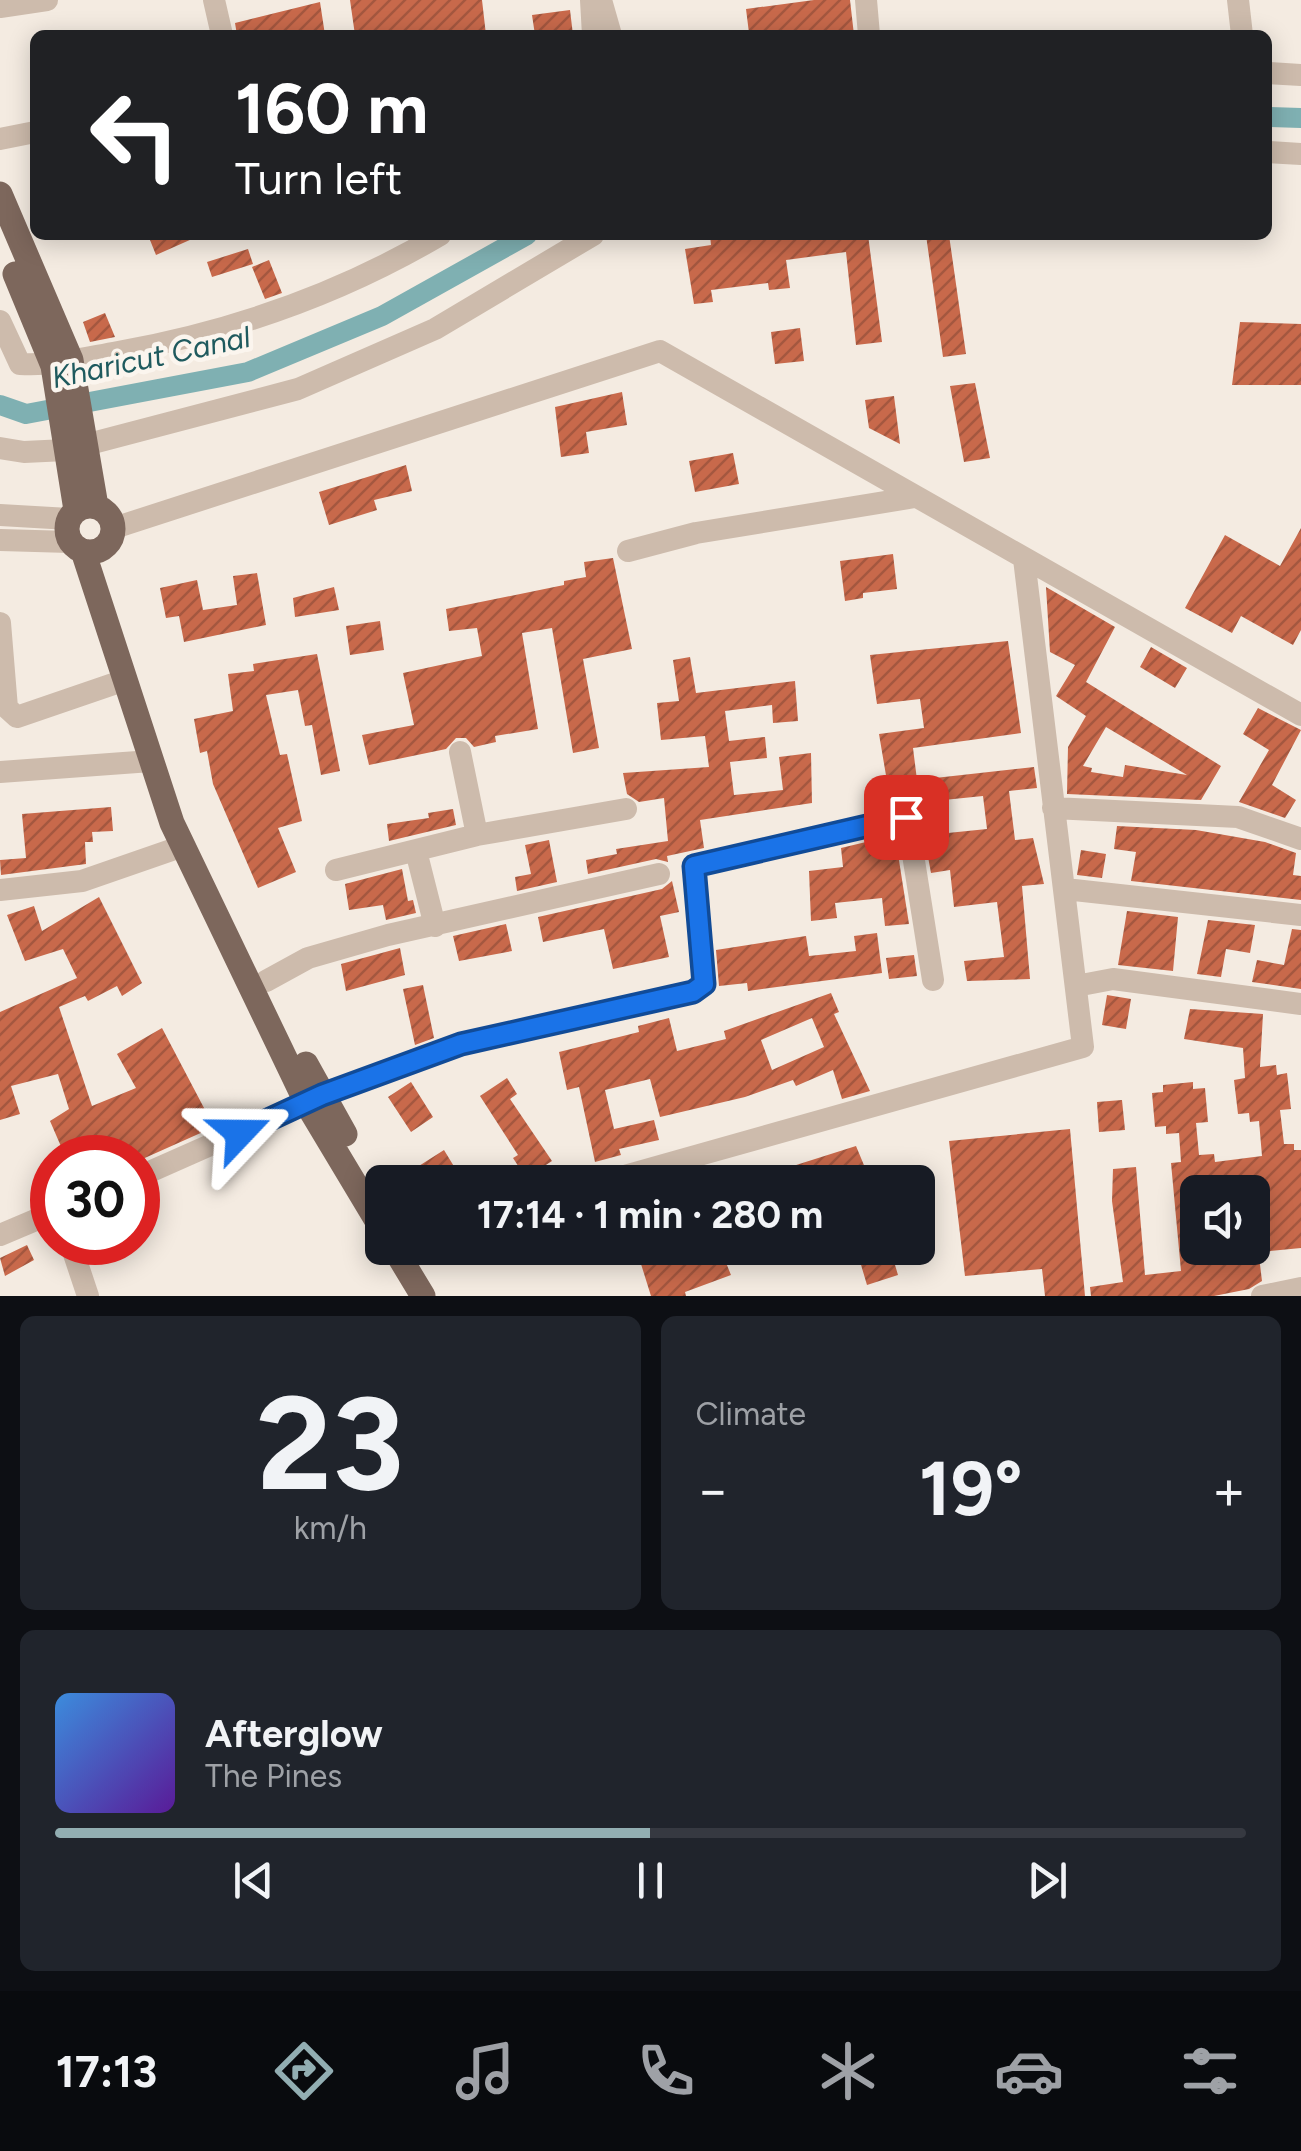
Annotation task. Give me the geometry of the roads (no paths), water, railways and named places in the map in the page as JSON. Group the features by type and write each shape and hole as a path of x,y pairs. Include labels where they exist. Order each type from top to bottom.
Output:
{"main road":[{"path":"0,194 63,372 87,529 150,761 183,846 365,1196"},
{"path":"0,237 63,372"},
{"path":"87,529 186,816 266,982 315,1100 365,1172"},
{"path":"404,1265 423,1296"},
{"path":"423,1265 442,1296"}],"street":[{"path":"0,7 46,0"},
{"path":"214,0 221,30"},
{"path":"591,0 593,30"},
{"path":"601,0 610,30"},
{"path":"866,0 869,30"},
{"path":"1238,0 1241,30"},
{"path":"1272,73 1301,75"},
{"path":"0,139 30,133"},
{"path":"1272,152 1301,154"},
{"path":"0,321 20,364 63,372 271,315 399,259 431,240"},
{"path":"0,448 24,452 298,389 435,330 586,240"},
{"path":"0,540 87,529 660,351 1301,715"},
{"path":"628,551 696,532 916,497"},
{"path":"0,515 87,529"},
{"path":"664,1165 1083,1047 1024,559"},
{"path":"0,623 7,708 17,716 125,680"},
{"path":"460,752 476,836"},
{"path":"0,772 150,761"},
{"path":"336,870 476,836 626,808"},
{"path":"1053,808 1238,817 1301,839"},
{"path":"160,1167 315,1100 461,1044 693,992 704,984 694,866 906,817 933,980"},
{"path":"0,890 82,881 183,846"},
{"path":"416,851 435,926"},
{"path":"266,982 308,958 659,874"},
{"path":"1064,889 1301,916"},
{"path":"1076,986 1112,978 1301,1004"},
{"path":"2,1226 30,1219"},
{"path":"78,1265 88,1296"},
{"path":"1262,1296 1301,1288"}],"waterway":[{"name":"Kharicut Canal","path":"1272,117 1301,118"},
{"name":"Kharicut Canal","path":"0,405 26,414 248,372 382,316 518,240"}]}
